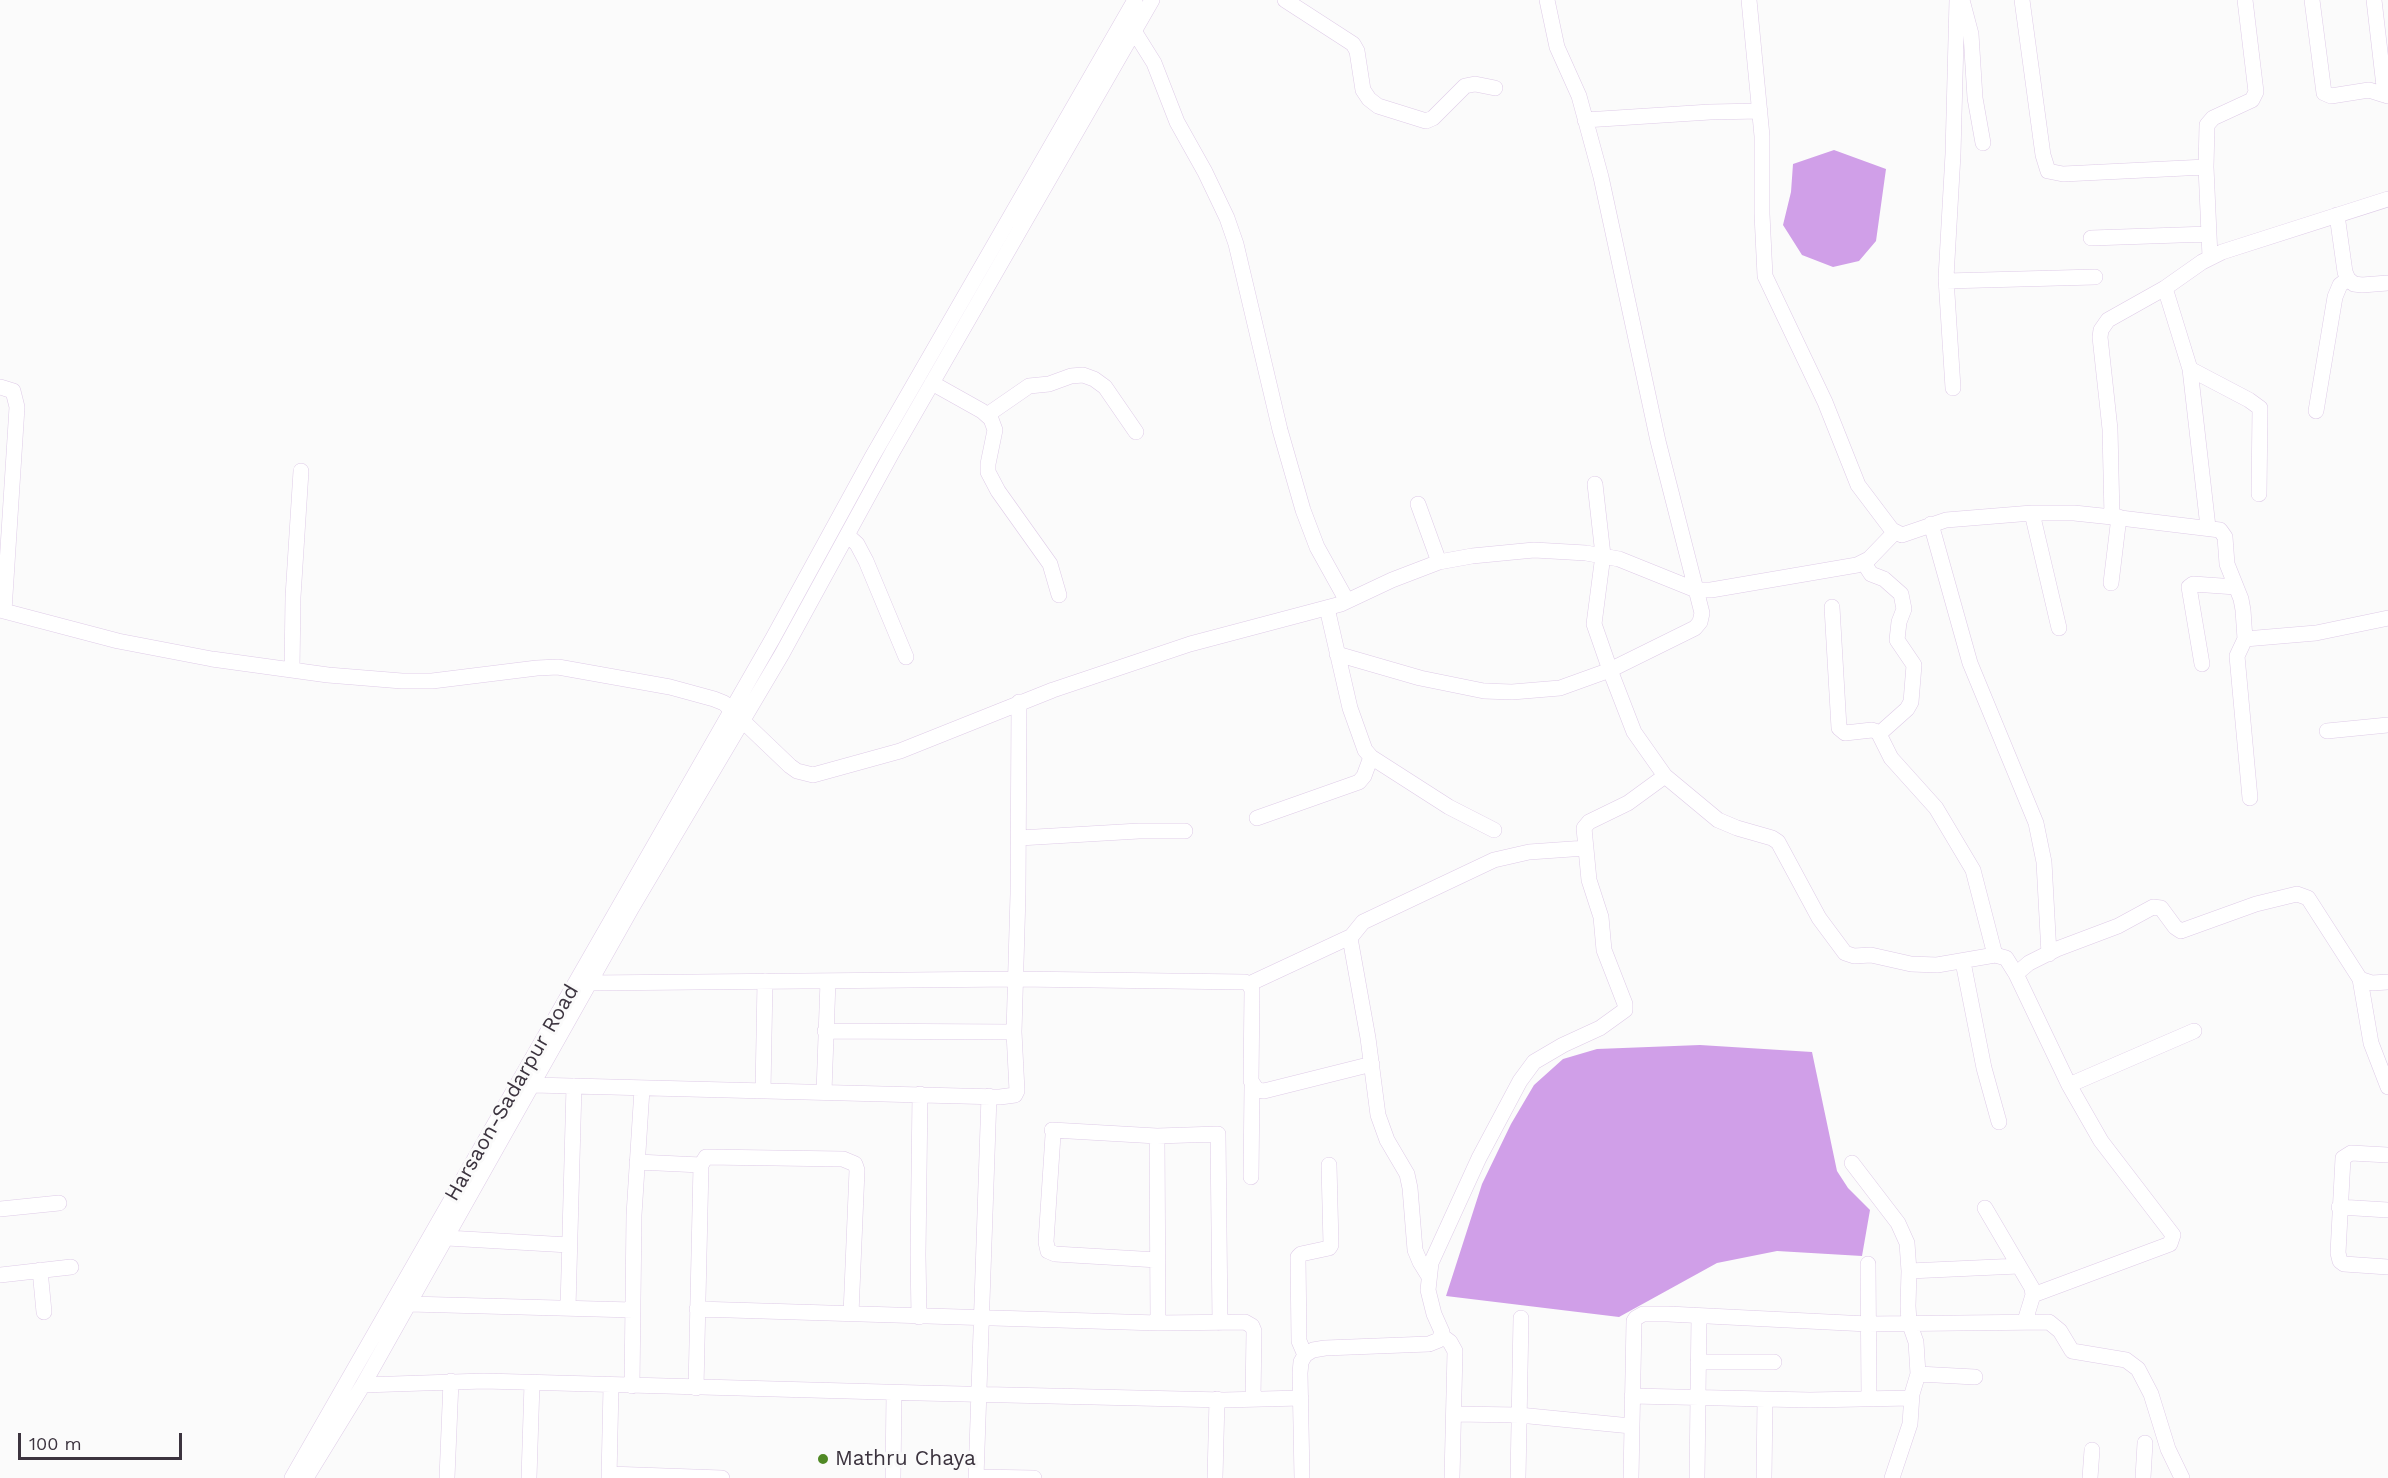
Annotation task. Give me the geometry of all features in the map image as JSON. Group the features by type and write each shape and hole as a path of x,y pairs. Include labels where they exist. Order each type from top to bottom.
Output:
{"street":[{"path":"738,714 872,457 1136,0"},
{"path":"738,714 847,535 1152,0"},
{"path":"1285,0 1353,44 1357,51 1363,90 1378,106 1426,122 1433,118 1465,86 1475,84 1495,88"},
{"path":"1337,654 1420,678 1484,691 1520,692 1560,688 1610,670 1698,626 1702,613 1658,441 1601,177 1573,79 1557,47 1547,0"},
{"path":"1749,0 1763,157 1762,235 1767,283 1825,402 1854,479 1895,532 1902,535 1931,524 1965,518 2032,513 2116,517 2208,527 2223,533 2227,564 2242,603 2245,639 2237,656 2250,798"},
{"path":"1953,388 1946,281 1953,154 1957,0"},
{"path":"1962,0 1971,34 1975,98 1983,143"},
{"path":"2022,0 2043,155 2048,171 2063,174 2206,166"},
{"path":"2210,258 2206,132 2210,121 2252,100 2256,92 2246,0"},
{"path":"2312,0 2324,93 2331,96 2369,90 2387,95 2374,0"},
{"path":"1134,31 1154,63 1177,122 1210,182 1230,226 1274,407 1300,501 1317,547 1347,601"},
{"path":"1586,120 1760,111"},
{"path":"2111,583 2116,517 2101,330 2108,320 2165,288 2210,258 2236,246 2388,199"},
{"path":"2337,214 2348,279 2354,284 2362,285 2388,283"},
{"path":"2091,238 2209,234"},
{"path":"1946,281 2095,277"},
{"path":"2316,411 2335,297 2340,285 2348,279"},
{"path":"2165,288 2190,369 2208,527"},
{"path":"2190,369 2260,408 2259,494"},
{"path":"987,415 1031,385 1049,384 1071,376 1083,375 1094,379 1109,391 1136,432"},
{"path":"932,383 972,405 991,419 995,430 987,466 992,481 1050,564 1059,595"},
{"path":"0,387 13,391 16,396 17,418 2,611 118,641 212,659 292,670 391,680 432,681 537,668 558,668 699,694 714,699 738,714 790,766 797,771 813,775 900,751 1019,702 1190,644 1327,608 1439,562 1472,556 1534,550 1603,555 1629,562 1696,590 1711,590 1864,563 1895,532"},
{"path":"972,405 983,427 990,458"},
{"path":"292,670 293,597 301,471"},
{"path":"1594,484 1603,555 1594,624 1634,732 1665,776 1718,820 1778,842 1819,918 1845,953 1870,955 1921,965 1963,962 1995,956 2006,958 2016,974 2069,1086 2106,1148 2170,1228 2173,1240 2170,1244 2032,1295"},
{"path":"1418,504 1439,562"},
{"path":"2032,513 2059,628"},
{"path":"1931,524 1970,663 2036,823 2044,862 2049,954"},
{"path":"847,535 857,544 866,561 906,657"},
{"path":"1864,563 1871,574 1884,579 1901,594 1904,609 1899,622 1897,640 1914,665 1911,702 1907,709 1879,734"},
{"path":"2202,664 2189,587 2193,584 2236,587"},
{"path":"1832,607 1839,728 1845,733 1872,730 1879,734 1891,758 1936,808 1973,870 1995,956"},
{"path":"1327,608 1350,708 1365,750 1376,763 1449,807 1494,830"},
{"path":"2245,639 2316,633 2388,618"},
{"path":"533,1085 1010,1097 1016,1094 1014,1032 1017,979 1019,702"},
{"name":"Harsaon-Sadarpur Road","path":"306,1478 363,1385 447,1238 738,714"},
{"name":"Harsaon-Sadarpur Road","path":"292,1478 738,714"},
{"path":"2326,731 2388,725"},
{"path":"1257,818 1359,782 1364,776 1371,757"},
{"path":"1452,1478 1455,1352 1450,1342 1442,1336 1430,1301 1428,1275 1479,1158 1527,1069 1545,1054 1600,1028 1625,1010 1625,1004 1604,950 1601,917 1588,880 1584,831 1586,824 1628,803 1665,776"},
{"path":"1019,838 1139,831 1185,831"},
{"path":"1428,1275 1415,1250 1407,1174 1387,1140 1378,1115 1372,1064 1350,944 1352,936 1363,922 1502,857 1529,852 1586,848"},
{"path":"2016,974 2029,963 2118,926 2153,908 2161,908 2175,927 2181,931 2256,904 2297,894 2308,898 2360,979 2372,1043 2388,1087"},
{"path":"589,983 1017,979 1250,984 1352,936"},
{"path":"1963,962 1984,1068 1999,1122"},
{"path":"2360,979 2372,983 2388,982"},
{"path":"763,1091 765,981"},
{"path":"824,1092 828,981"},
{"path":"1250,984 1252,990 1251,1177"},
{"path":"825,1031 1014,1032"},
{"path":"2069,1086 2194,1031"},
{"path":"1252,1086 1258,1091 1264,1091 1372,1064"},
{"path":"568,1308 574,1086"},
{"path":"632,1386 642,1089"},
{"path":"919,1317 920,1094"},
{"path":"989,1096 976,1478 1034,1478"},
{"path":"1158,1260 1055,1254 1048,1251 1046,1242 1053,1132 1156,1136 1218,1134 1220,1323"},
{"path":"1156,1136 1158,1323"},
{"path":"2388,1155 2351,1153 2343,1158 2338,1253 2340,1261 2352,1265 2388,1267"},
{"path":"696,1388 701,1165 703,1160 710,1157 843,1159 855,1164 857,1170 851,1314"},
{"path":"638,1162 701,1165"},
{"path":"1852,1163 1903,1231 1907,1243 1908,1306 1910,1324 1916,1342 1918,1374 1911,1398 1910,1424 1892,1478"},
{"path":"1305,1355 1299,1341 1298,1257 1301,1254 1329,1248 1331,1245 1329,1165"},
{"path":"0,1209 59,1203"},
{"path":"2339,1207 2388,1210"},
{"path":"1985,1208 2031,1284 2032,1295 2025,1321"},
{"path":"447,1238 569,1245"},
{"path":"1868,1264 1869,1398"},
{"path":"1909,1271 2019,1266"},
{"path":"0,1275 71,1267"},
{"path":"40,1270 44,1311"},
{"path":"409,1304 633,1310"},
{"path":"697,1309 1158,1323 1245,1322 1252,1326 1253,1399"},
{"path":"1631,1478 1634,1321 1643,1314 1868,1324 2025,1321 2053,1323 2060,1330 2072,1351 2126,1360 2132,1364 2146,1384 2168,1449 2182,1478"},
{"path":"1697,1478 1699,1316"},
{"path":"1518,1478 1521,1317"},
{"path":"1302,1478 1300,1373 1301,1362 1305,1355 1313,1350 1337,1347 1429,1344 1439,1341 1442,1336"},
{"path":"1698,1362 1774,1362"},
{"path":"1918,1374 1976,1377"},
{"path":"363,1385 451,1381 894,1393 1217,1399 1301,1398"},
{"path":"447,1478 451,1381"},
{"path":"529,1478 532,1383"},
{"path":"611,1386 609,1476 722,1478"},
{"path":"893,1478 894,1393"},
{"path":"1632,1396 1765,1399 1911,1398"},
{"path":"1215,1478 1217,1399"},
{"path":"1764,1478 1765,1399"},
{"path":"1454,1414 1519,1415 1631,1426"},
{"path":"2143,1478 2145,1443"},
{"path":"2090,1478 2092,1450"}],"shaded area":[{"path":"1834,150 1886,169 1876,241 1859,261 1833,267 1802,255 1783,225 1791,192 1793,164"},
{"path":"1700,1045 1812,1052 1837,1171 1848,1188 1870,1210 1862,1256 1777,1251 1717,1263 1619,1317 1446,1296 1482,1184 1511,1124 1534,1085 1563,1059 1597,1049"}],"place":[{"name":"Mathru Chaya","path":"823,1459"}]}
